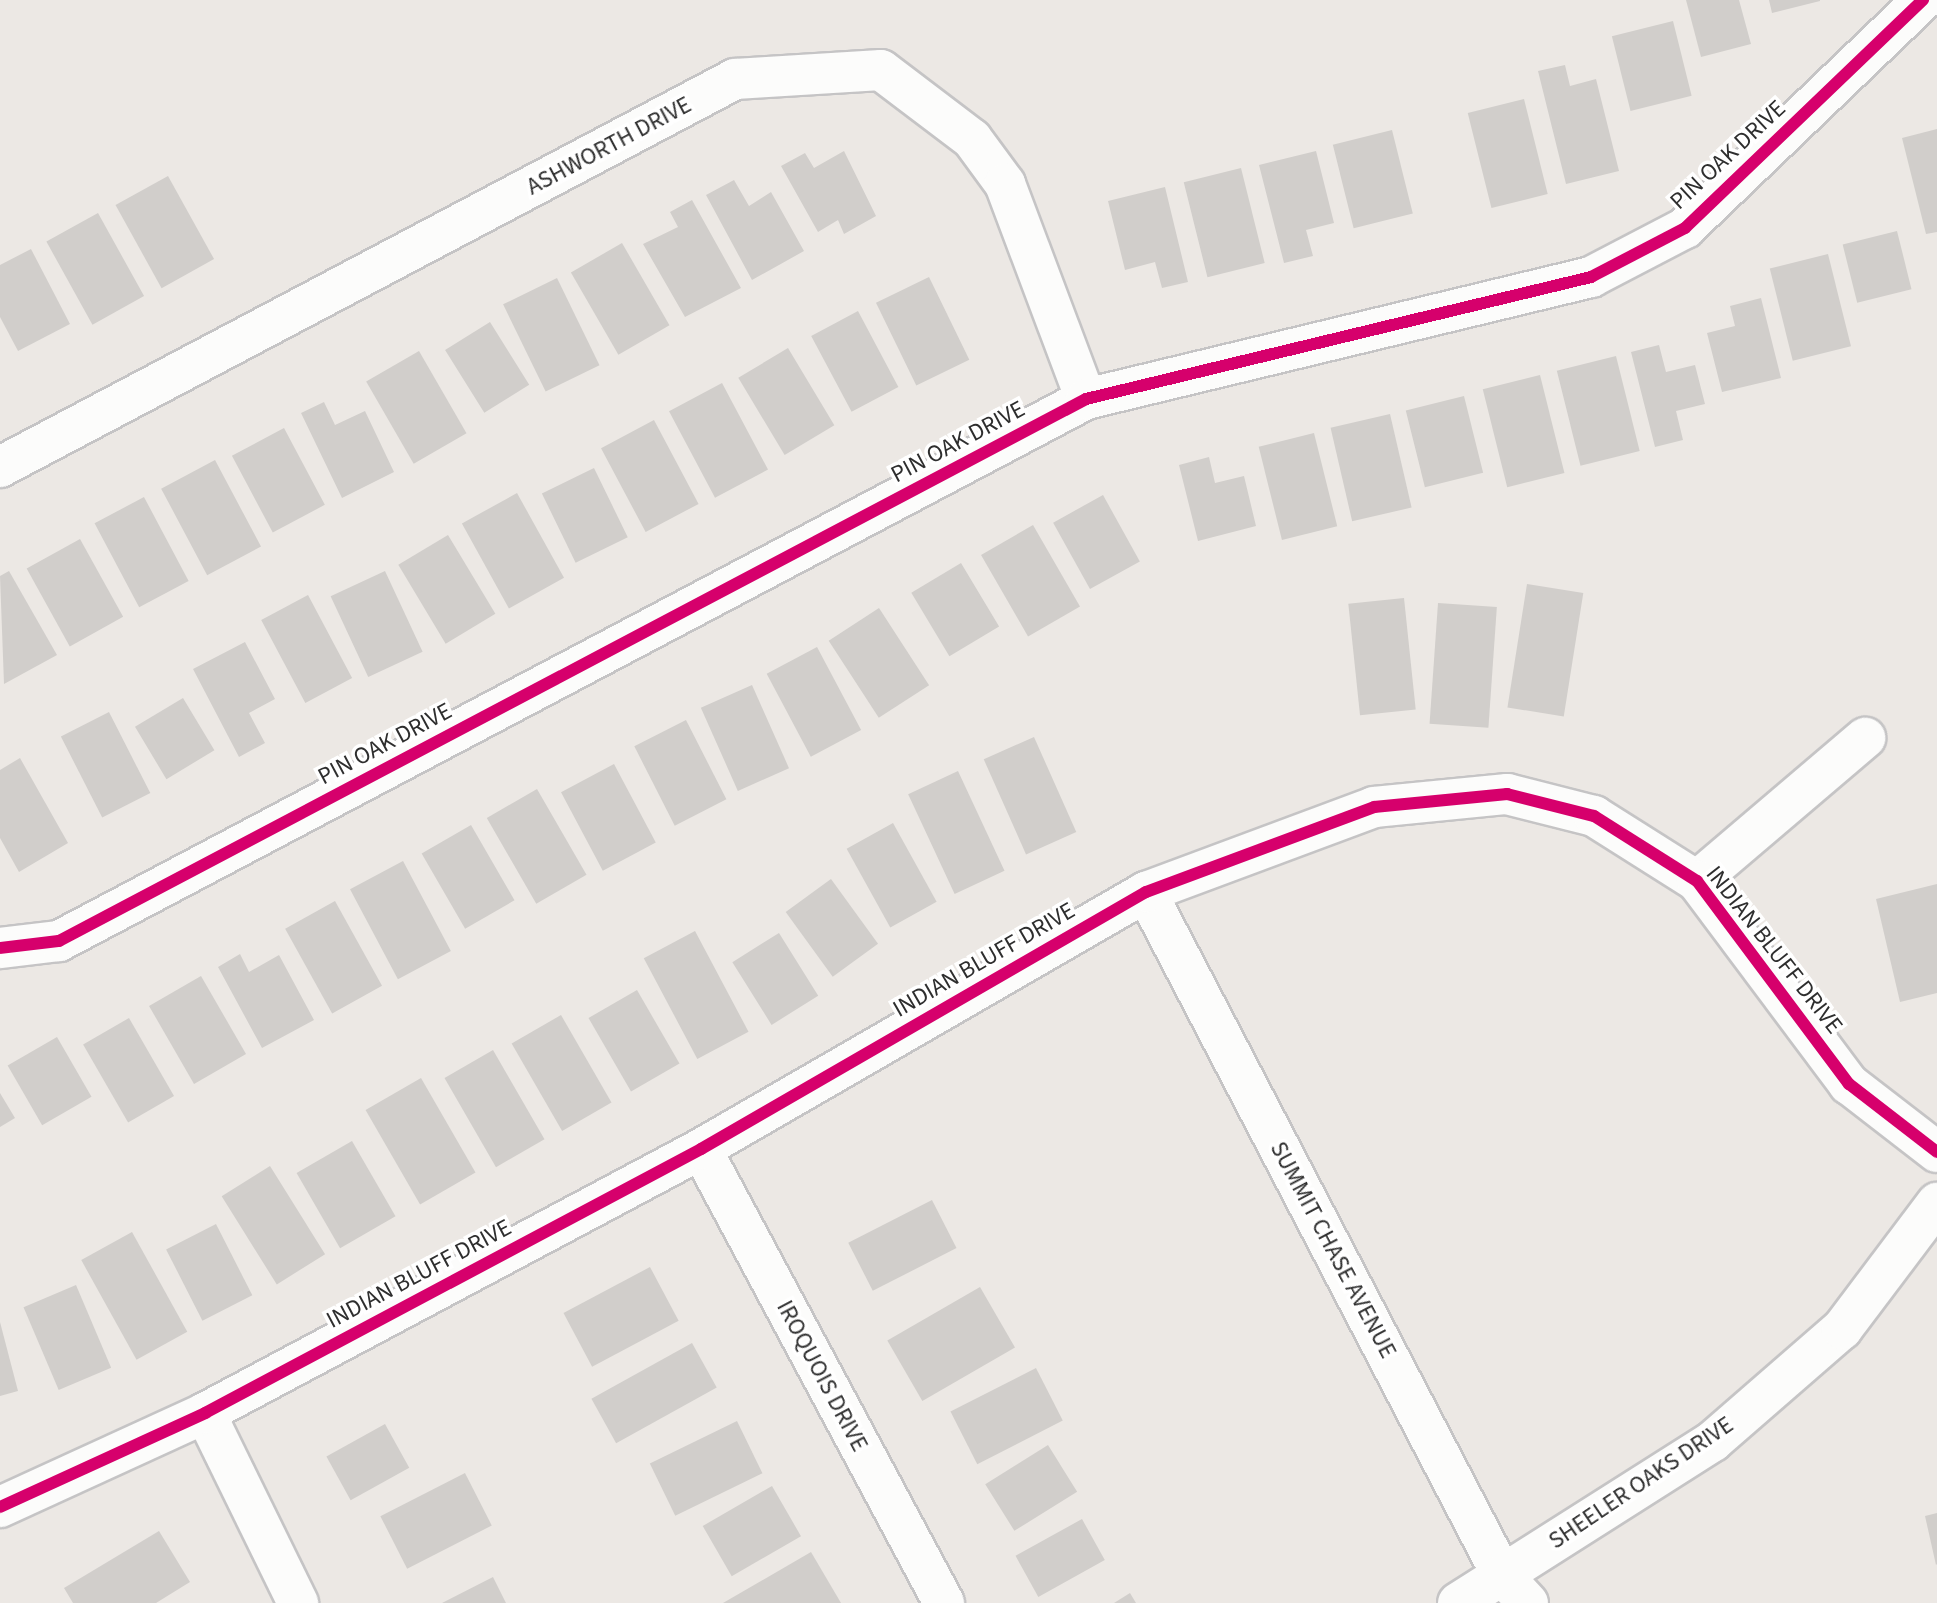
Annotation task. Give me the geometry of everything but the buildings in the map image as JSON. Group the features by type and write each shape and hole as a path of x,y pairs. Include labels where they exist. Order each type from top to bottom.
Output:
{"street":[{"name":"PIN OAK DRIVE","path":"0,948 59,941 1086,399 1591,277 1685,228 1923,0"},
{"name":"ASHWORTH DRIVE","path":"0,467 735,79 881,70 972,139 1005,184 1086,399"},
{"path":"1697,881 1865,738"},
{"name":"INDIAN BLUFF DRIVE","path":"0,1507 205,1413 701,1149 1146,892 1374,807 1507,794 1594,816 1697,881 1849,1084 1937,1152"},
{"name":"SUMMIT CHASE AVENUE","path":"1146,892 1515,1589"},
{"name":"IROQUOIS DRIVE","path":"701,1149 944,1603"},
{"name":"SHEELER OAKS DRIVE","path":"1458,1603 1515,1589 1713,1441 1842,1329 1937,1203"},
{"path":"205,1413 298,1603"}],"cycle path":[{"path":"0,948 59,941 1086,399 1591,277 1685,228 1923,0"},
{"path":"0,1507 205,1413 701,1149 1146,892 1374,807 1507,794 1594,816 1697,881 1849,1084 1937,1152"}]}
